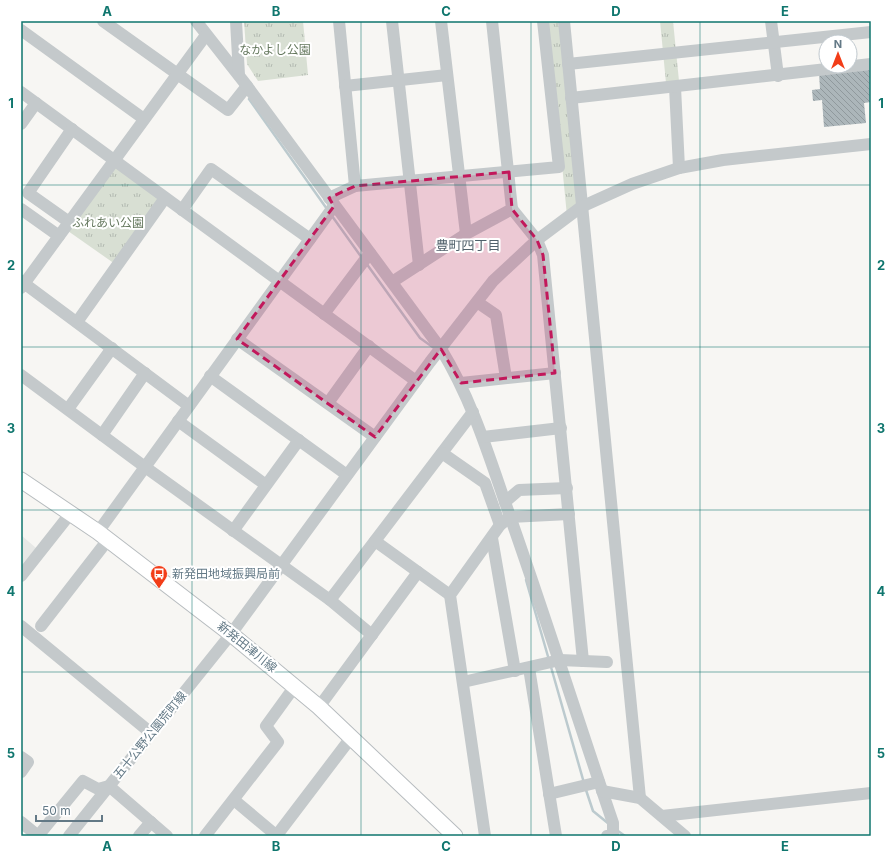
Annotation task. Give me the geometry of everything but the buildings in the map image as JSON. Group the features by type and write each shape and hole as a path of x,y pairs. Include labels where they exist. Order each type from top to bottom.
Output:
{"main road":[{"name":"新発田津川線","path":"21,480 102,537 231,634 295,686 455,836"}],"street":[{"path":"103,21 228,110 247,86"},
{"path":"196,21 239,75 392,282 441,349 461,383 483,437 560,660 600,787 611,831"},
{"path":"236,21 239,75"},
{"path":"339,21 355,186"},
{"path":"392,21 408,182 419,265"},
{"path":"441,21 458,177 466,234"},
{"path":"492,21 512,209 537,240 543,255 583,661"},
{"path":"41,626 102,537 145,467 310,239 332,202 355,186 559,168 543,21"},
{"path":"564,21 581,207 613,509 640,798"},
{"path":"771,21 778,76"},
{"path":"568,64 871,31 870,21"},
{"path":"21,30 144,119"},
{"path":"189,406 77,322 22,284 59,236 206,35"},
{"path":"571,98 778,76 871,64"},
{"path":"345,86 447,75"},
{"path":"675,86 679,168"},
{"path":"21,92 416,381"},
{"path":"21,124 36,103"},
{"path":"69,222 28,193 72,129"},
{"name":"五十公野公園荒町線","path":"68,836 231,634 416,381 493,281 537,240 581,207 632,184 679,168 723,160 871,144"},
{"path":"182,210 211,169 310,239"},
{"path":"77,322 165,198"},
{"path":"21,209 59,236"},
{"path":"392,282 466,234 512,209"},
{"path":"324,314 370,253"},
{"path":"478,302 496,315 506,378"},
{"path":"237,339 375,437"},
{"path":"328,403 369,346"},
{"path":"68,410 112,348"},
{"path":"102,435 145,373"},
{"path":"461,383 555,373"},
{"path":"21,375 145,467 330,600 372,635"},
{"path":"210,376 347,475"},
{"path":"330,600 473,412"},
{"path":"178,421 266,486"},
{"path":"483,437 561,428"},
{"path":"233,531 299,440"},
{"path":"442,453 485,483 500,525"},
{"path":"505,502 519,490 567,488"},
{"path":"21,576 70,514"},
{"path":"485,836 450,595 500,525 510,517 569,514"},
{"path":"492,538 515,671"},
{"path":"375,541 450,595"},
{"path":"319,707 418,572"},
{"path":"21,626 151,733"},
{"path":"463,682 560,660 607,662"},
{"path":"529,668 556,836"},
{"path":"206,836 278,742 266,726 295,686"},
{"path":"234,800 277,836 350,739"},
{"path":"21,757 28,762 21,772"},
{"path":"21,822 38,836 84,781 98,789 109,786 167,836"},
{"path":"549,794 600,787 640,798 685,836"},
{"path":"662,816 871,793"},
{"path":"139,836 151,822"}],"highlighted area":[{"path":"509,172 512,209 537,240 543,255 555,373 461,383 441,349 375,437 237,339 334,206 329,198 355,186"}],"shaded area":[{"path":"21,535 36,548 21,566"}],"green space":[{"name":"なかよし公園","path":"244,21 303,21 308,75 258,81 247,64"},
{"path":"548,21 562,21 579,207 567,216"},
{"path":"660,21 673,21 679,81 666,83"},
{"name":"ふれあい公園","path":"114,166 159,199 115,264 68,231"}],"waterway":[{"path":"249,99 327,209"},
{"path":"332,216 362,258"},
{"path":"366,263 420,338 434,348"},
{"path":"526,580 549,660"},
{"path":"551,667 584,783"},
{"path":"586,790 593,811 609,824"},
{"path":"618,831 625,836"}],"place":[{"name":"新発田地域振興局前","path":"159,589"}],"district":[{"name":"豊町四丁目","path":"468,245"}]}
